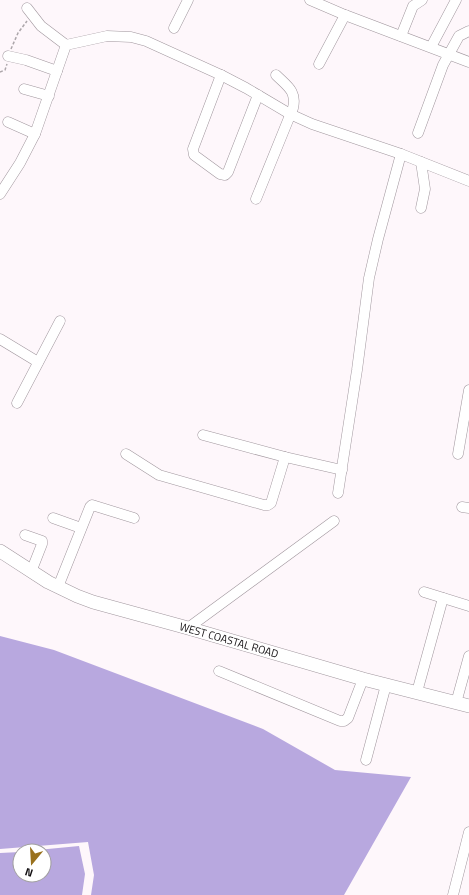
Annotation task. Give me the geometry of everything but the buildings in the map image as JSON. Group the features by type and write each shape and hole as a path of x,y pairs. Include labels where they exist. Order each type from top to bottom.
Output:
{"main road":[{"name":"WEST COASTAL ROAD","path":"0,550 31,572 58,587 93,602 363,679 469,706"}],"street":[{"path":"174,28 188,0"},
{"path":"310,0 345,15 469,62"},
{"path":"401,36 413,6 422,0"},
{"path":"431,47 456,0"},
{"path":"29,11 51,34 66,45 107,36 131,37 146,41 221,75 290,114 312,124 401,154 469,181"},
{"path":"319,64 345,15"},
{"path":"418,133 443,65 459,36 469,31"},
{"path":"0,194 20,163 35,134 66,45"},
{"path":"8,56 26,60 57,72"},
{"path":"221,75 193,149 194,155 220,174 225,175 228,172 258,95"},
{"path":"256,199 295,99 292,91 276,75"},
{"path":"24,89 49,96"},
{"path":"8,122 35,134"},
{"path":"338,493 369,278 401,154"},
{"path":"421,162 426,189 422,208"},
{"path":"17,403 60,321"},
{"path":"0,339 38,362"},
{"path":"458,454 469,390"},
{"path":"203,435 284,457 342,470"},
{"path":"126,454 159,475 264,506 271,503 284,457"},
{"path":"58,587 81,528 92,505 134,518"},
{"path":"53,518 81,528"},
{"path":"188,628 334,520"},
{"path":"25,535 42,540 42,544 31,572"},
{"path":"424,592 469,606"},
{"path":"417,692 442,598"},
{"path":"456,703 469,656"},
{"path":"219,671 340,721 344,721 348,718 363,679"},
{"path":"366,760 386,685"},
{"path":"452,895 469,832"}],"path":[{"path":"0,72 5,69 8,56 29,11"}],"shaded area":[{"path":"0,636 54,650 263,729 335,770 411,777 344,895 91,895 94,875 88,842 52,845 52,843 12,843 12,848 0,849"},
{"path":"79,846 85,874 82,895 0,895 0,853 12,852 12,883 52,883 52,849"}]}
